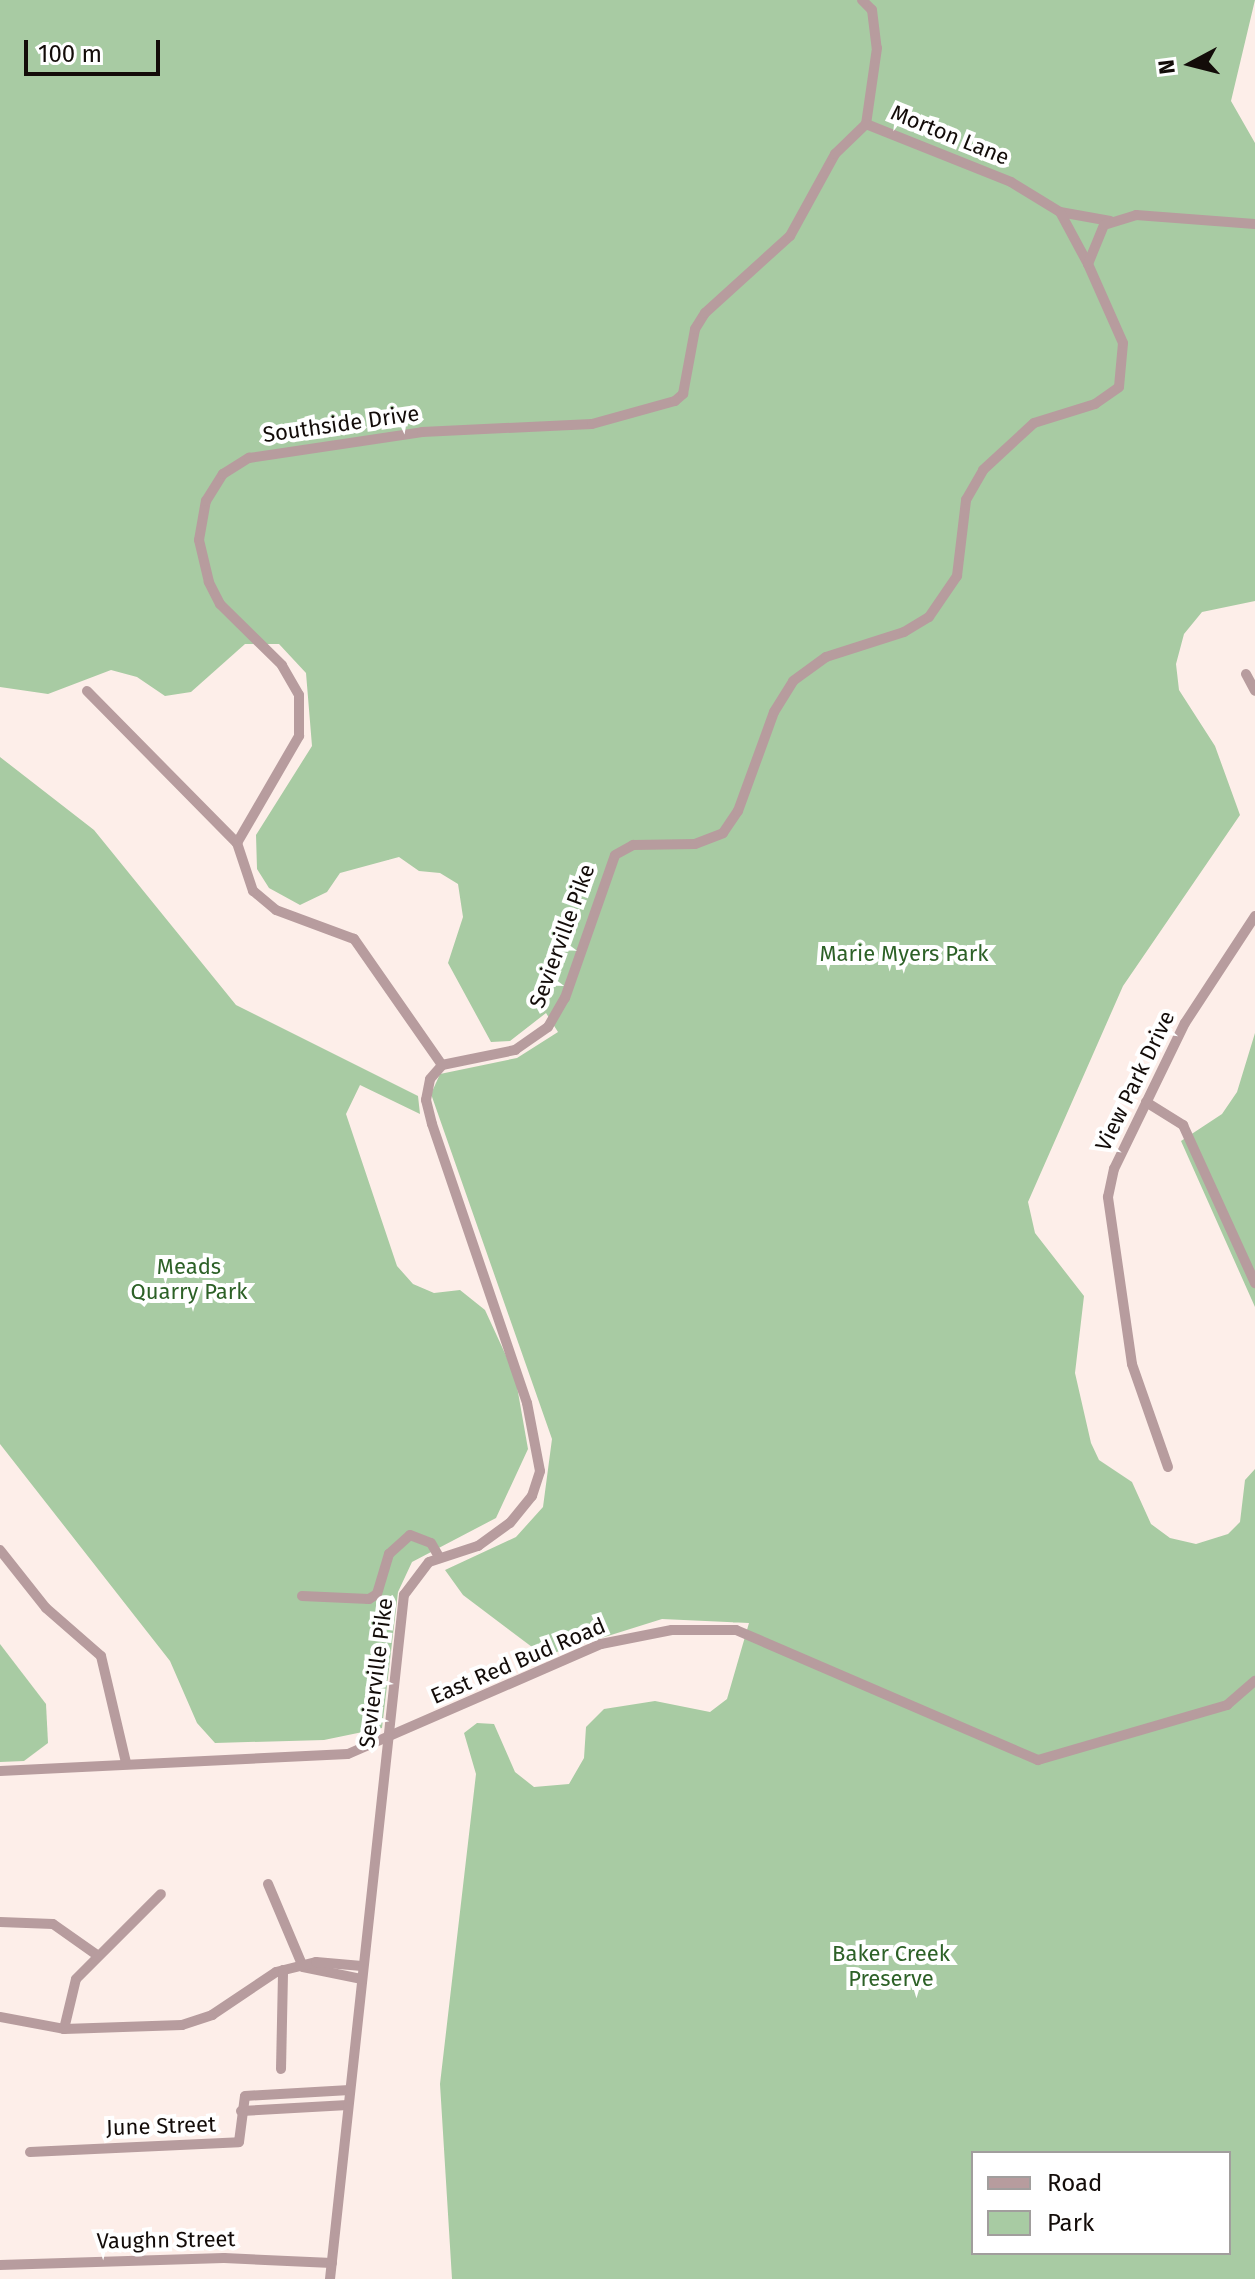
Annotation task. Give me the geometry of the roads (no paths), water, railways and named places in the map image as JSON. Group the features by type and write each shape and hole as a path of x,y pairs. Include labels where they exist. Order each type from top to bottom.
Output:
{"street":[{"path":"862,0 872,10 877,48 866,124"},
{"name":"Morton Lane","path":"683,394 695,329 705,313 790,236 835,154 866,124 1011,182 1060,212 1110,221"},
{"path":"1060,212 1088,264"},
{"path":"1088,264 1096,235 1110,221 1136,215 1255,224"},
{"name":"Sevierville Pike","path":"330,2279 404,1595 412,1578 439,1557 478,1546 510,1523 532,1496 540,1459 527,1403 427,1108 427,1085 442,1065 515,1050 548,1027 565,998 615,855 633,845 704,843 728,828 774,712 793,681 826,657 904,632 929,617 957,576 966,500 983,470 1034,423 1095,404 1119,387 1123,343 1088,264"},
{"name":"Southside Drive","path":"237,843 290,755 302,717 293,679 220,604 200,557 206,501 223,474 249,458 422,432 610,421 683,394"},
{"path":"1246,674 1255,691"},
{"path":"87,691 237,843 253,891 264,903 343,930 366,950 442,1065"},
{"name":"View Park Drive","path":"1168,1467 1132,1364 1108,1225 1114,1169 1185,1023 1255,916"},
{"path":"1146,1102 1183,1125 1255,1283"},
{"path":"302,1596 369,1599 377,1594 389,1554 410,1535 431,1543 439,1557"},
{"path":"0,1550 46,1608 101,1656 126,1763"},
{"name":"East Red Bud Road","path":"0,1771 334,1756 387,1740 601,1644 672,1630 736,1630 1038,1760 1227,1705 1255,1681"},
{"path":"268,1884 303,1967"},
{"path":"64,2029 76,1979 161,1894"},
{"path":"0,1922 53,1924 97,1955"},
{"path":"0,2017 64,2029 199,2021 283,1970 316,1962 362,1966"},
{"path":"303,1967 361,1979"},
{"path":"281,2069 283,1970"},
{"name":"June Street","path":"30,2152 239,2142 245,2096 350,2090"},
{"path":"241,2111 348,2105"},
{"name":"Vaughn Street","path":"0,2265 224,2258 332,2263"}],"park label":[{"name":"Marie Myers Park","path":"904,954"},
{"name":"Meads Quarry Park","path":"189,1278"},
{"name":"Baker Creek Preserve","path":"891,1966"}]}
